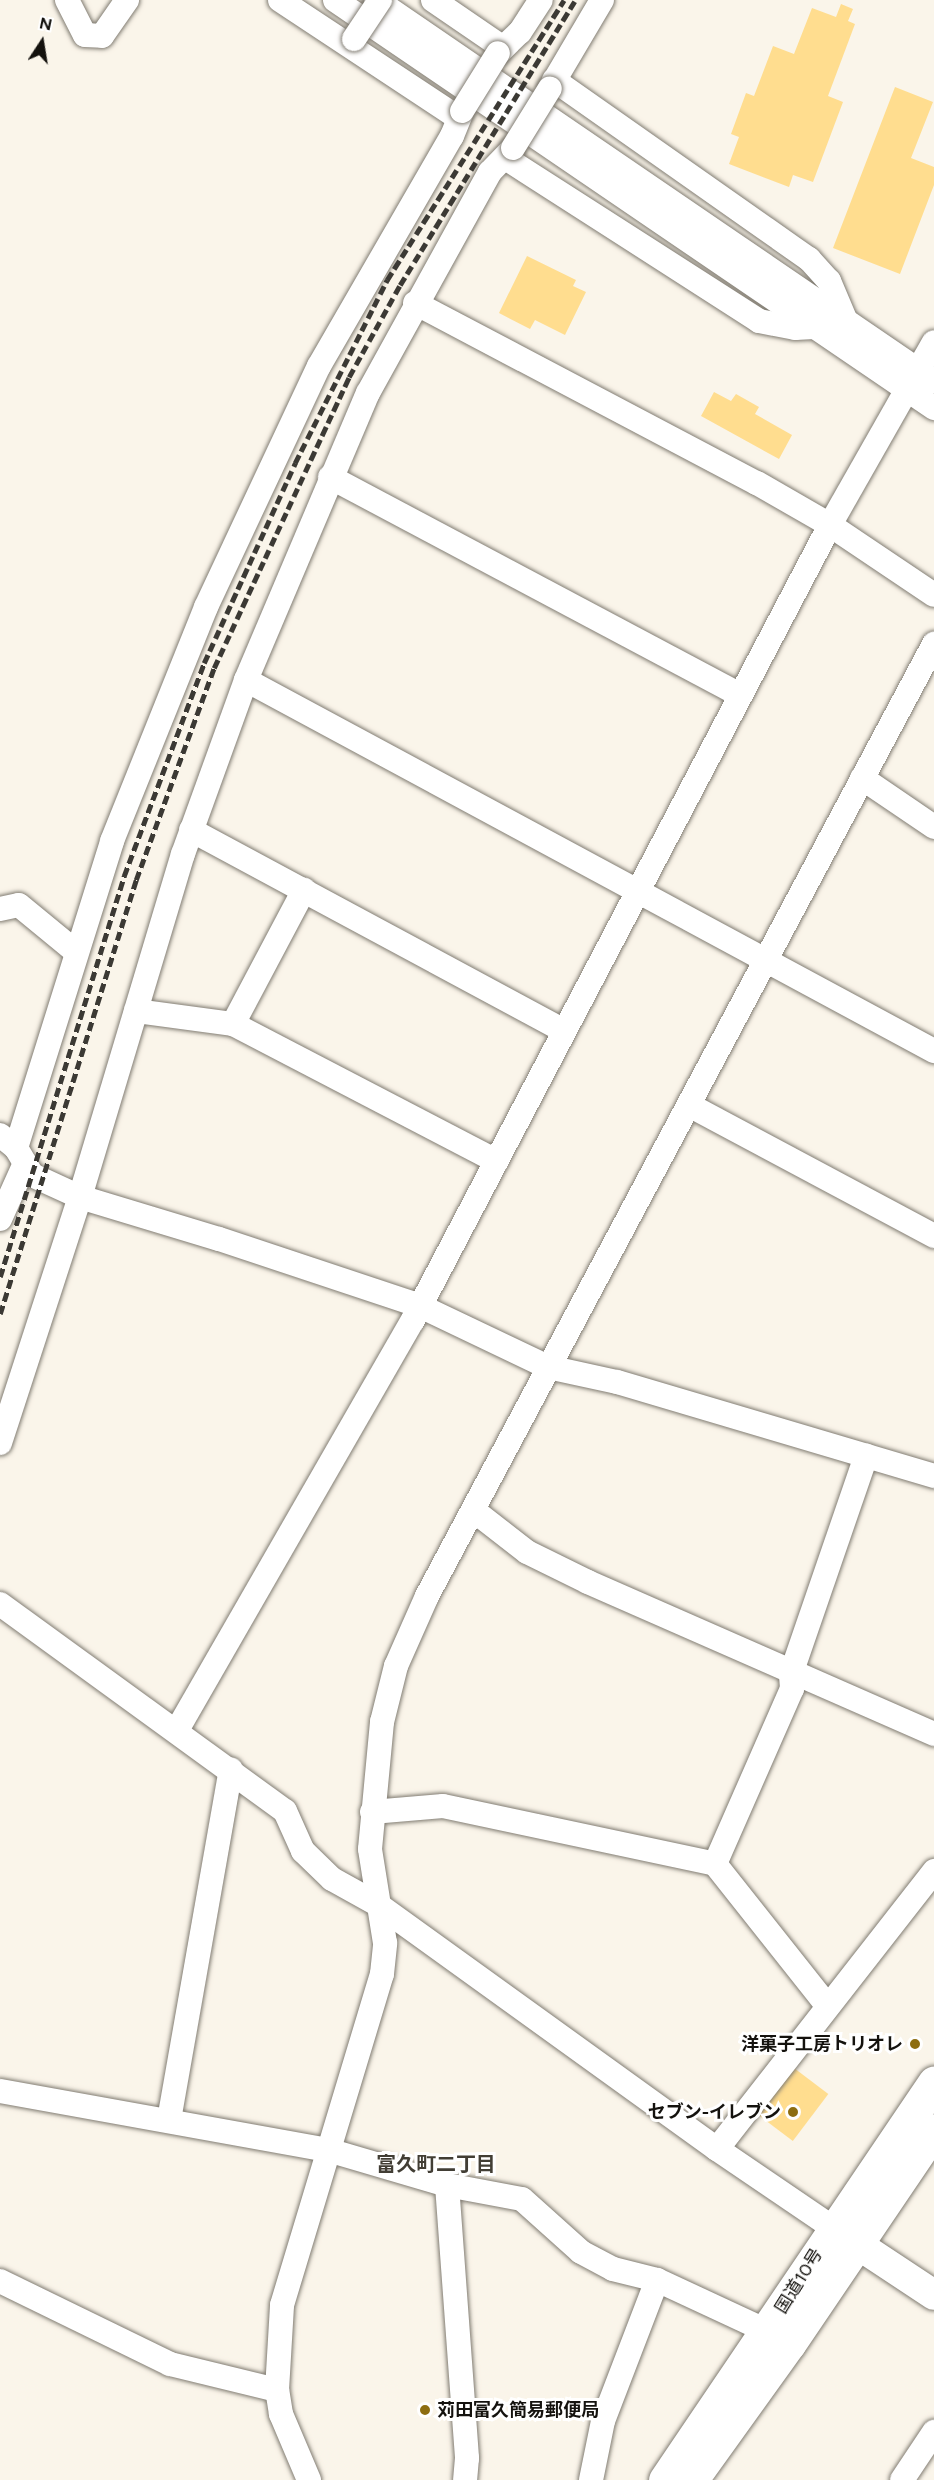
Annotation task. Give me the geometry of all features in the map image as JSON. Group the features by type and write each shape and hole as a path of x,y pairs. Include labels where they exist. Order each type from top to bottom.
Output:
{"highway":[{"name":"国道10号","path":"691,2480 779,2337 845,2236 934,2083"},
{"name":"国道10号","path":"845,2236 934,2130"},
{"name":"国道10号","path":"665,2480 779,2337"}],"main road":[{"path":"845,2236 934,2295"}],"street":[{"path":"67,0 85,35 102,36 127,0"},
{"path":"280,0 352,43 460,115"},
{"path":"335,0 814,327 919,380"},
{"path":"352,43 378,0 846,321 919,380 934,408"},
{"path":"433,0 500,51"},
{"path":"0,1219 14,1148 75,951 156,726 255,497 318,366 452,136 460,115 500,51 520,32 541,0"},
{"path":"0,1443 80,1197 191,830 246,680 330,477 415,303 490,172 510,154 602,0"},
{"path":"552,84 808,259 829,281 846,321"},
{"path":"510,154 759,321 795,328 814,327"},
{"path":"415,303 830,525 934,595"},
{"path":"177,1730 420,1306 830,525 919,380 934,342"},
{"path":"330,477 740,695"},
{"path":"309,2480 289,2435 277,2390 282,2305 382,1974 385,1943 370,1849 382,1722 396,1666 473,1510 548,1367 768,960 934,644"},
{"path":"246,680 934,1051"},
{"path":"862,778 934,827"},
{"path":"191,830 564,1031"},
{"path":"233,1024 304,890"},
{"path":"0,909 19,905 75,951"},
{"path":"136,1011 233,1024 496,1161"},
{"path":"689,1105 934,1236"},
{"path":"14,1148 32,1175 80,1197 219,1239 420,1306 548,1367 616,1382 934,1476"},
{"path":"715,1864 792,1689 792,1674 866,1456"},
{"path":"473,1510 527,1552 792,1674 934,1734"},
{"path":"0,1604 231,1769 285,1811 303,1851 332,1879 378,1904 717,2149 845,2236"},
{"path":"169,2120 231,1769"},
{"path":"372,1812 443,1806 715,1864 826,2004"},
{"path":"717,2149 826,2004 934,1871"},
{"path":"0,2091 328,2150 447,2186 522,2199 581,2252 613,2269 657,2280 779,2337"},
{"path":"447,2186 466,2458 465,2480"},
{"path":"591,2480 603,2421 657,2280"},
{"path":"0,2281 170,2364 277,2390"},
{"path":"907,2478 934,2432"}],"building":[{"path":"841,4 853,9 848,21 855,24 828,96 843,102 813,182 793,175 789,187 729,164 739,137 731,134 746,93 754,96 773,46 794,54 812,8 836,17"},
{"path":"895,87 933,102 911,158 934,167 934,185 900,274 833,248"},
{"path":"527,256 576,280 573,286 586,292 565,335 535,320 530,329 499,313"},
{"path":"714,392 731,401 736,394 759,407 755,414 792,435 779,459 701,416"},
{"path":"794,2068 828,2094 793,2141 758,2115"}],"railway":[{"path":"0,1277 124,876 204,663 295,463 387,280 564,0"},
{"path":"0,1314 136,880 214,668 349,377 400,285 575,0"}],"place":[{"name":"洋菓子工房トリオレ","path":"915,2044"},
{"name":"セブン-イレブン","path":"793,2112"},
{"name":"苅田富久簡易郵便局","path":"425,2410"}],"district":[{"name":"富久町二丁目","path":"436,2164"}]}
